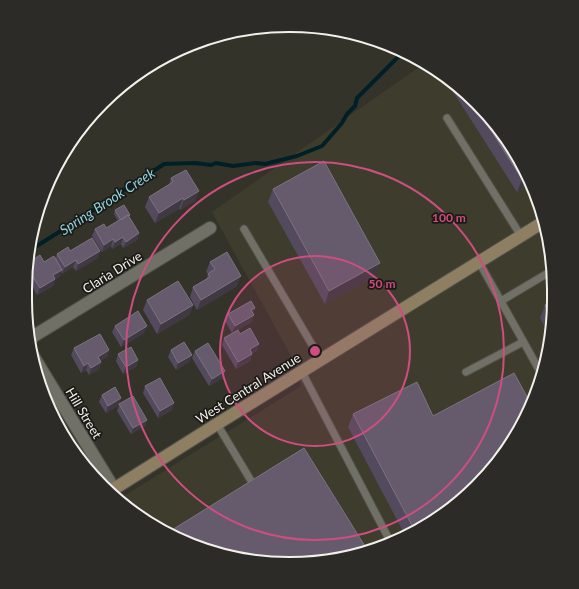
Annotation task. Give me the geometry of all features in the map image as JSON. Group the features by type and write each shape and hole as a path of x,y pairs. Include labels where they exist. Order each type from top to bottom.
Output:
{"street":[{"name":"West Central Avenue","path":"115,488 539,225"},
{"name":"Claria Drive","path":"34,336 210,228"},
{"name":"Hill Street","path":"43,374 108,482"}],"lane":[{"path":"447,118 521,236"},
{"path":"244,228 322,360"},
{"path":"479,262 538,367"},
{"path":"501,302 546,274"},
{"path":"466,372 524,342"},
{"path":"302,372 388,537"},
{"path":"217,424 250,479"}],"shaded area":[{"path":"419,67 433,75 472,107 504,146 527,191 542,239 545,256 547,300 545,333 542,350 527,398 504,443 472,482 433,514 418,523 372,543 328,554 235,551 223,548 191,537 161,523 146,514 124,496 301,386 291,356 212,212"}],"building":[{"path":"488,126 504,146 520,176"},
{"path":"324,161 380,263 329,291 273,189"},
{"path":"186,170 199,191 184,200 183,198 159,213 149,197 173,182 171,178"},
{"path":"124,205 130,215 121,220 115,210"},
{"path":"128,215 139,233 126,242 123,237 115,242 113,239 104,245 95,229 104,224 106,228"},
{"path":"92,238 100,251 78,264 76,260 65,267 57,254 68,247 70,251"},
{"path":"227,252 241,276 201,300 193,287 210,277 208,274 215,269 210,262"},
{"path":"40,255 44,262 54,256 62,270 53,275 55,279 40,288 33,277 34,259"},
{"path":"178,281 193,305 161,324 147,300"},
{"path":"251,301 255,308 251,310 254,315 235,326 228,314"},
{"path":"138,311 147,326 124,340 115,326"},
{"path":"250,328 259,344 250,349 252,354 238,362 224,338 238,330 240,334"},
{"path":"100,334 109,350 98,357 101,362 91,368 88,363 84,366 74,348"},
{"path":"184,342 192,355 178,363 171,350"},
{"path":"208,343 225,371 212,379 195,351"},
{"path":"131,347 138,360 126,367 118,354"},
{"path":"514,373 527,397 513,428 504,443 472,482 433,514 412,526 353,414 417,382 433,416"},
{"path":"160,378 174,403 160,411 145,386"},
{"path":"115,387 121,398 108,406 102,395"},
{"path":"133,396 147,420 133,428 119,404"},
{"path":"304,448 364,545 323,555 290,557 256,555 207,543 174,529"}],"waterway":[{"name":"Spring Brook Creek","path":"36,247 164,164 195,163 211,165 216,163 233,166 256,163 265,164 297,156 322,146 355,106 357,98 398,57"}]}
